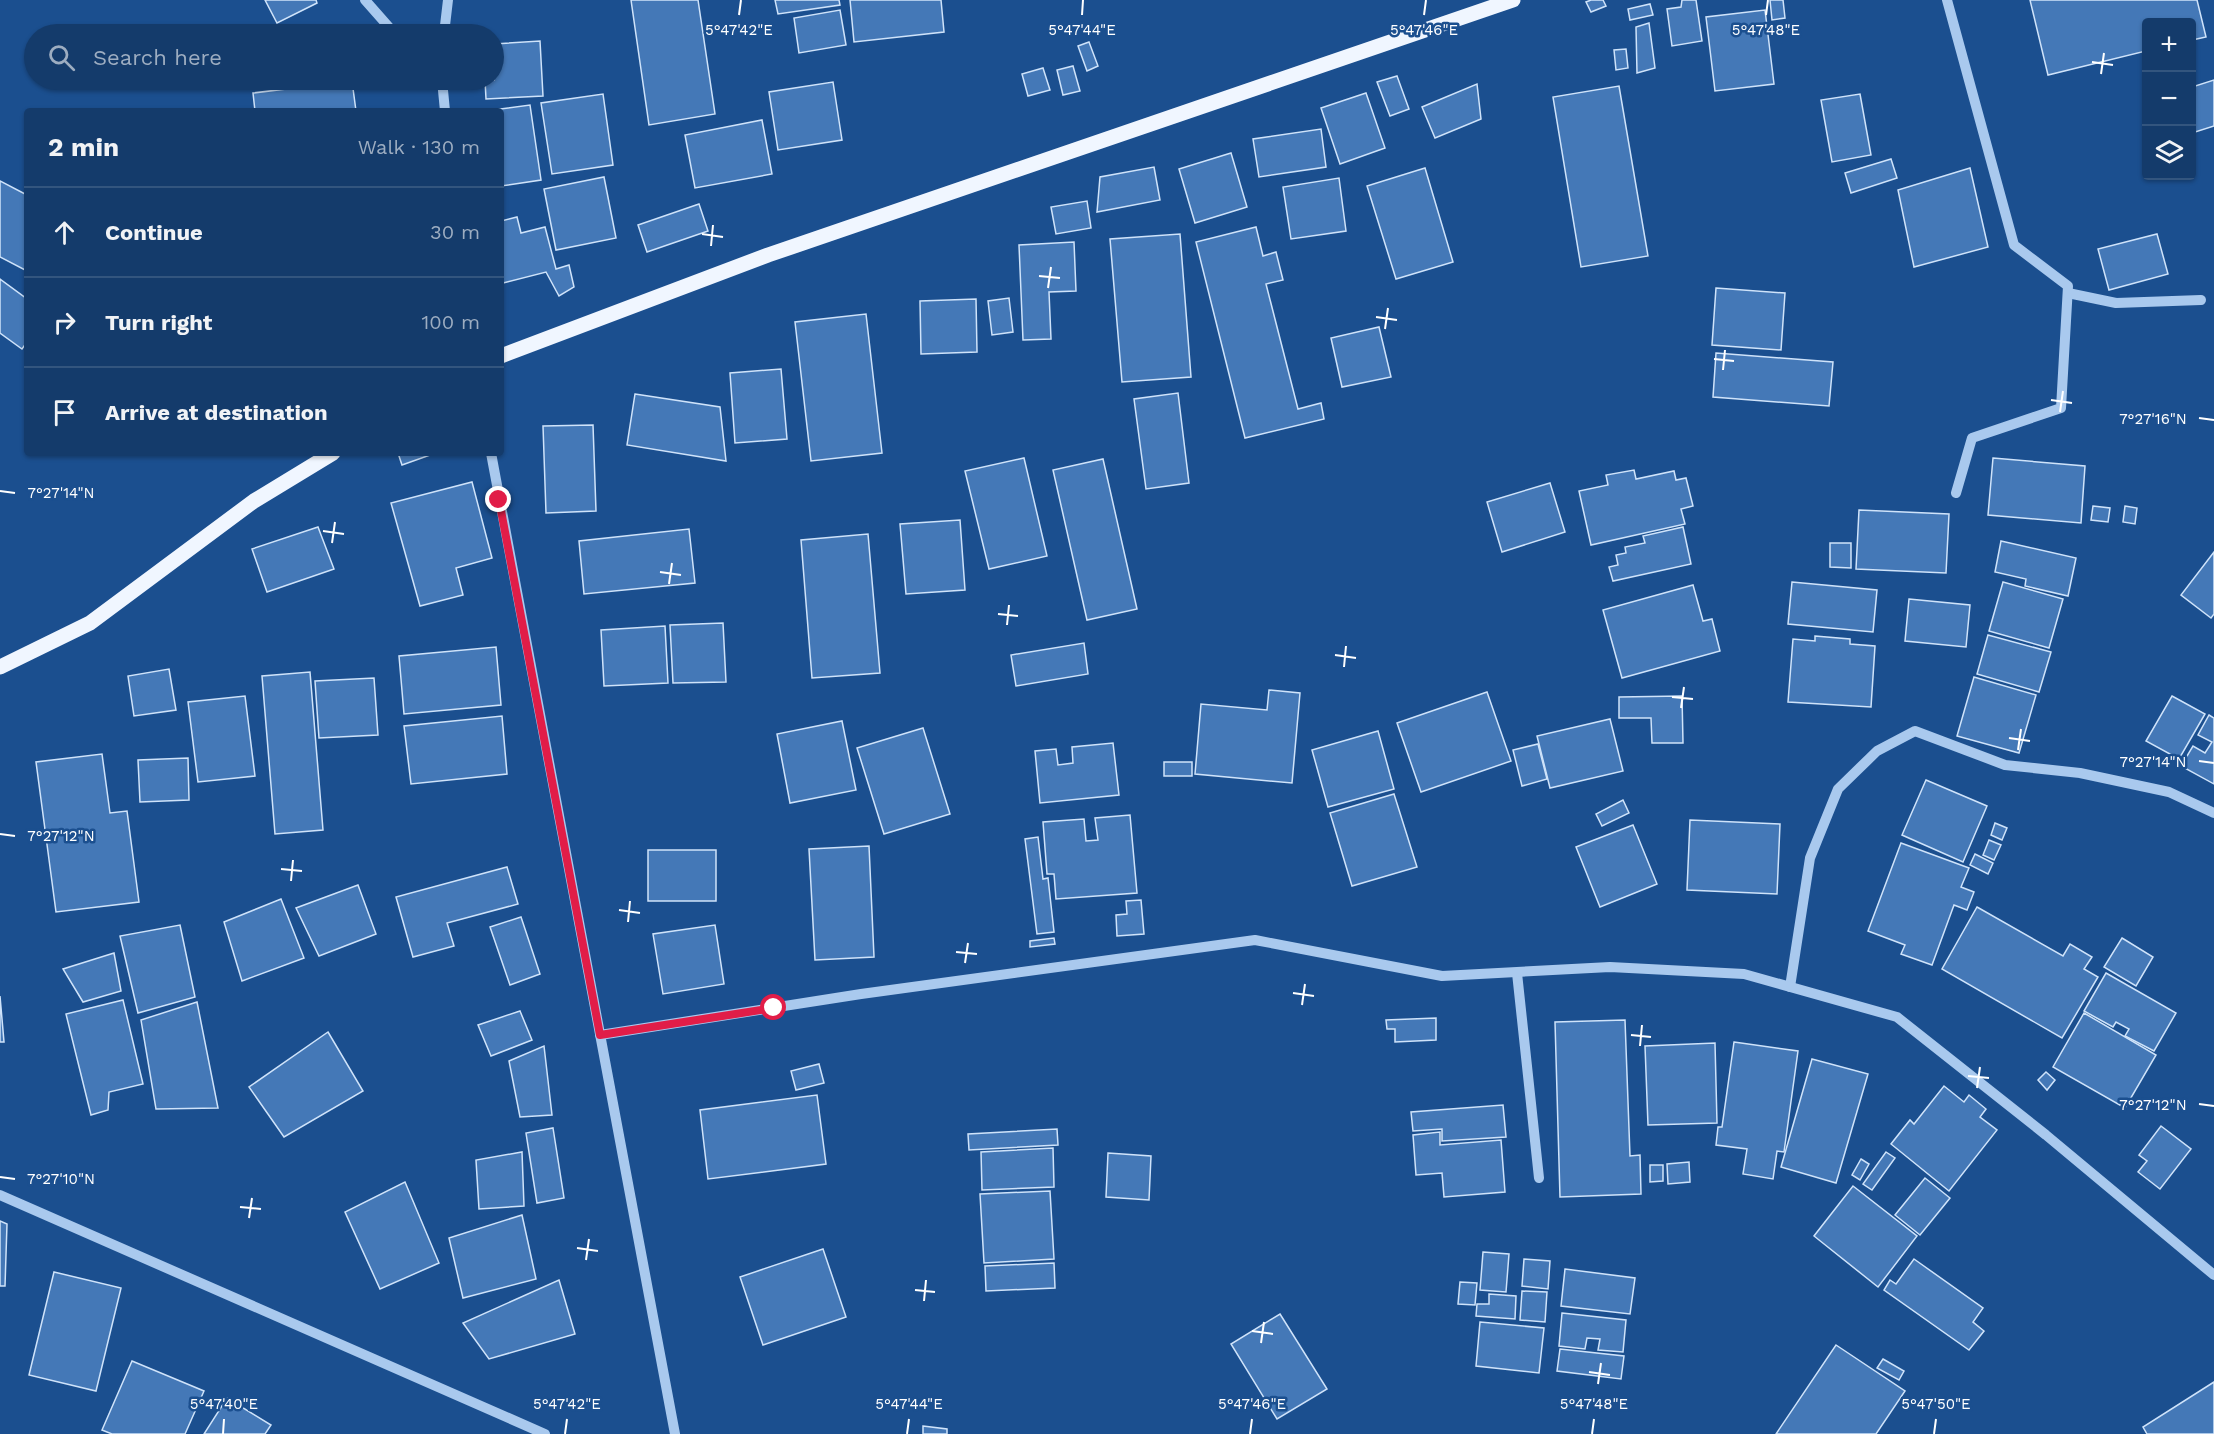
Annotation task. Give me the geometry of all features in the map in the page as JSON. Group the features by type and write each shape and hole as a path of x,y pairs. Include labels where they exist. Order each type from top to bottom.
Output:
{"main road":[{"path":"504,355 768,255 1513,0"},
{"path":"0,667 90,623 254,501 328,456"}],"street":[{"path":"365,0 386,24"},
{"path":"445,24 448,0"},
{"path":"1947,0 2014,245 2068,286 2061,408 1972,438 1956,493"},
{"path":"443,90 445,108"},
{"path":"2068,292 2116,303 2200,300"},
{"path":"492,456 675,1434"},
{"path":"1790,987 1810,858 1838,789 1877,751 1915,731 2005,765 2080,773 2169,792 2214,813"},
{"path":"600,1035 861,994 1255,940 1442,976 1610,967 1733,973 1897,1017 2046,1135 2214,1275"},
{"path":"1517,973 1539,1178"},
{"path":"0,1196 545,1434"}],"building":[{"path":"265,0 316,0 317,3 277,23"},
{"path":"631,0 698,0 715,114 649,125"},
{"path":"775,0 839,0 840,5 778,14"},
{"path":"850,0 941,0 944,32 854,42"},
{"path":"1603,0 1606,6 1591,12 1586,2"},
{"path":"1682,0 1696,0 1702,41 1672,46 1667,9 1681,7"},
{"path":"1770,0 1783,0 1785,18 1772,20"},
{"path":"2030,0 2197,0 2206,37 2196,39 2196,18 2142,18 2142,52 2048,75"},
{"path":"1650,4 1653,15 1630,20 1628,9"},
{"path":"840,10 846,45 799,53 794,18"},
{"path":"1765,10 1774,84 1715,91 1706,17"},
{"path":"1649,23 1655,68 1637,73 1636,27"},
{"path":"540,41 543,96 486,99 486,90 504,90 504,43"},
{"path":"1089,42 1098,66 1087,71 1078,46"},
{"path":"1626,49 1628,68 1616,70 1614,50"},
{"path":"1073,66 1080,91 1063,95 1057,70"},
{"path":"1043,68 1050,90 1028,96 1022,74"},
{"path":"1397,76 1409,109 1390,116 1377,82"},
{"path":"2214,80 2214,126 2196,132 2196,126 2196,86"},
{"path":"833,82 842,140 778,150 769,92"},
{"path":"1477,84 1481,119 1435,138 1422,107"},
{"path":"1619,86 1648,256 1581,267 1553,97"},
{"path":"278,90 353,90 356,108 255,108 253,93"},
{"path":"1366,93 1385,148 1340,164 1321,108"},
{"path":"603,94 613,165 552,174 541,103"},
{"path":"1860,94 1871,155 1832,162 1821,100"},
{"path":"530,105 541,180 504,186 504,108"},
{"path":"762,120 772,174 695,188 685,135"},
{"path":"1321,129 1326,167 1259,177 1253,139"},
{"path":"1231,153 1247,207 1195,223 1179,169"},
{"path":"1891,159 1897,178 1851,193 1845,173"},
{"path":"1154,167 1160,200 1097,212 1100,177"},
{"path":"1425,168 1453,262 1396,279 1367,186"},
{"path":"1970,168 1988,247 1914,267 1898,190"},
{"path":"604,177 616,238 556,250 544,189"},
{"path":"1339,178 1346,231 1291,239 1283,187"},
{"path":"0,181 24,193 24,269 0,257"},
{"path":"1087,201 1091,228 1056,234 1051,207"},
{"path":"699,204 708,231 647,252 638,225"},
{"path":"517,217 521,233 545,227 556,269 569,265 574,287 559,296 546,272 504,283 504,220"},
{"path":"1256,227 1263,256 1276,252 1283,280 1266,284 1298,409 1321,403 1324,419 1245,438 1196,242"},
{"path":"1180,234 1191,377 1122,382 1110,239"},
{"path":"2157,234 2168,274 2109,290 2098,249"},
{"path":"1074,242 1076,291 1049,292 1051,339 1023,340 1019,245"},
{"path":"0,279 24,297 24,346 22,349 0,333"},
{"path":"1716,288 1785,293 1781,350 1712,345"},
{"path":"1009,298 1013,332 992,335 988,301"},
{"path":"976,299 977,352 921,354 920,301"},
{"path":"866,314 882,453 811,461 795,322"},
{"path":"1379,327 1391,377 1342,387 1331,338"},
{"path":"1716,353 1833,362 1829,406 1713,397"},
{"path":"781,369 787,439 735,443 730,373"},
{"path":"1178,393 1189,483 1146,489 1134,399"},
{"path":"635,394 720,407 726,461 627,445"},
{"path":"593,425 596,511 546,513 543,426"},
{"path":"399,456 427,456 402,465"},
{"path":"1024,458 1047,556 989,569 965,471"},
{"path":"1993,458 2085,466 2081,523 1988,515"},
{"path":"1103,459 1137,609 1087,620 1053,470"},
{"path":"1634,470 1636,479 1674,471 1676,480 1686,478 1693,506 1681,509 1685,524 1591,545 1579,491 1608,485 1606,475"},
{"path":"472,482 492,558 456,568 463,595 420,606 391,503"},
{"path":"1550,483 1565,532 1502,552 1487,502"},
{"path":"2093,506 2110,508 2108,522 2091,520"},
{"path":"2125,506 2137,508 2135,524 2123,522"},
{"path":"1859,510 1949,514 1946,573 1856,569"},
{"path":"960,520 965,590 906,594 900,524"},
{"path":"318,527 334,569 267,592 252,549"},
{"path":"1683,527 1691,564 1613,581 1609,567 1618,565 1616,555 1626,553 1625,547 1645,543 1643,536"},
{"path":"689,529 695,583 584,594 579,541"},
{"path":"868,534 880,673 812,678 801,540"},
{"path":"2001,541 2076,558 2068,596 2025,586 2026,579 1995,572"},
{"path":"1830,543 1851,543 1851,568 1830,567"},
{"path":"2214,552 2214,614 2211,618 2181,595"},
{"path":"1792,582 1877,590 1873,632 1788,624"},
{"path":"2003,582 2063,599 2049,648 1989,631"},
{"path":"1693,585 1703,621 1712,619 1720,651 1622,678 1603,610"},
{"path":"1909,599 1970,605 1966,647 1905,641"},
{"path":"723,623 726,682 673,683 670,625"},
{"path":"665,626 668,683 604,686 601,630"},
{"path":"1988,635 2051,652 2039,692 1977,674"},
{"path":"1815,636 1850,639 1850,644 1875,646 1871,707 1788,702 1793,639 1815,641"},
{"path":"1084,643 1088,674 1016,686 1011,655"},
{"path":"496,647 501,705 404,714 399,656"},
{"path":"169,669 176,710 134,716 128,676"},
{"path":"310,672 323,830 275,834 262,676"},
{"path":"1974,677 2036,695 2019,753 1957,736"},
{"path":"374,678 378,735 319,738 315,681"},
{"path":"1269,690 1300,693 1292,783 1195,774 1201,704 1267,710"},
{"path":"1487,692 1511,761 1421,792 1397,723"},
{"path":"245,696 255,776 198,782 188,702"},
{"path":"1682,696 1683,743 1652,743 1651,718 1619,718 1619,697"},
{"path":"2172,696 2205,714 2179,759 2146,741"},
{"path":"2209,715 2214,718 2214,784 2181,766 2193,746 2205,753 2212,742 2198,735"},
{"path":"502,716 507,774 411,784 404,726"},
{"path":"1610,719 1623,771 1550,788 1537,736"},
{"path":"842,721 856,790 790,803 777,734"},
{"path":"923,728 950,814 884,834 857,748"},
{"path":"1378,731 1394,789 1328,807 1312,750"},
{"path":"1113,743 1119,795 1040,803 1035,751 1056,749 1058,765 1073,763 1072,747"},
{"path":"1538,744 1547,779 1522,786 1513,750"},
{"path":"102,754 110,813 127,811 139,902 56,912 36,762"},
{"path":"188,758 189,800 140,802 138,760"},
{"path":"1164,762 1192,762 1192,776 1164,776"},
{"path":"1926,780 1987,806 1963,862 1902,835"},
{"path":"1394,794 1417,867 1352,886 1330,813"},
{"path":"1623,800 1629,813 1602,826 1596,814"},
{"path":"1130,815 1137,893 1056,899 1054,874 1047,874 1043,822 1084,819 1086,841 1098,840 1095,818"},
{"path":"1690,820 1780,824 1777,894 1687,890"},
{"path":"1995,823 2007,828 2002,840 1991,835"},
{"path":"1633,825 1657,884 1600,907 1576,847"},
{"path":"1038,837 1043,879 1048,878 1054,932 1037,934 1025,839"},
{"path":"1989,840 2001,845 1994,860 1983,855"},
{"path":"1901,843 1969,868 1961,887 1974,892 1967,910 1954,905 1932,965 1901,954 1905,945 1868,931"},
{"path":"869,846 874,957 815,960 809,849"},
{"path":"648,850 716,850 716,901 648,901"},
{"path":"1975,854 1993,863 1988,874 1970,865"},
{"path":"507,867 518,904 447,923 454,946 413,957 396,897"},
{"path":"358,885 376,934 319,956 296,908"},
{"path":"281,899 304,958 242,981 224,922"},
{"path":"1141,900 1144,934 1117,936 1116,915 1127,914 1126,901"},
{"path":"1977,907 2063,956 2070,944 2092,957 2084,969 2098,977 2062,1038 1942,969"},
{"path":"521,917 540,974 510,985 490,927"},
{"path":"180,925 195,997 138,1013 120,936"},
{"path":"715,925 724,984 663,994 653,934"},
{"path":"1054,938 1055,944 1030,947 1030,941"},
{"path":"2122,938 2153,957 2136,986 2104,967"},
{"path":"114,953 121,991 83,1002 63,969"},
{"path":"2106,973 2176,1013 2154,1051 2125,1036 2129,1029 2116,1022 2113,1027 2084,1011"},
{"path":"0,996 4,1042 0,1042"},
{"path":"123,1000 143,1084 109,1092 108,1110 91,1115 66,1014"},
{"path":"197,1002 218,1108 156,1109 141,1020"},
{"path":"520,1011 532,1040 491,1056 478,1025"},
{"path":"2084,1013 2156,1055 2125,1108 2053,1067"},
{"path":"1436,1018 1436,1040 1395,1042 1395,1029 1387,1029 1386,1020"},
{"path":"1625,1020 1630,1156 1640,1155 1641,1194 1560,1197 1555,1022"},
{"path":"328,1032 363,1091 284,1137 249,1087"},
{"path":"1734,1042 1798,1051 1784,1152 1777,1151 1773,1179 1743,1174 1747,1149 1716,1145 1718,1127 1722,1127"},
{"path":"1715,1043 1717,1123 1648,1125 1645,1046"},
{"path":"544,1046 552,1115 520,1117 509,1061"},
{"path":"1812,1059 1868,1074 1836,1183 1781,1167"},
{"path":"819,1064 824,1083 796,1090 791,1071"},
{"path":"2046,1072 2055,1080 2047,1090 2038,1080"},
{"path":"1944,1086 1964,1102 1969,1095 1986,1109 1980,1117 1997,1130 1949,1191 1891,1144 1910,1120 1914,1124"},
{"path":"817,1095 826,1164 708,1179 700,1110"},
{"path":"1503,1105 1506,1137 1442,1141 1442,1129 1413,1131 1411,1112"},
{"path":"2161,1126 2191,1149 2160,1189 2138,1172 2147,1161 2139,1155"},
{"path":"553,1128 564,1198 537,1203 526,1133"},
{"path":"1057,1129 1058,1145 969,1150 968,1134"},
{"path":"1440,1132 1440,1145 1501,1140 1505,1192 1444,1197 1442,1173 1416,1175 1413,1135"},
{"path":"1053,1148 1054,1187 982,1190 981,1152"},
{"path":"522,1152 524,1206 479,1209 476,1160"},
{"path":"1886,1152 1895,1158 1872,1190 1863,1184"},
{"path":"1108,1153 1151,1156 1149,1200 1106,1197"},
{"path":"1861,1159 1869,1164 1860,1180 1852,1175"},
{"path":"1689,1162 1690,1182 1668,1184 1667,1164"},
{"path":"1650,1165 1663,1165 1663,1181 1650,1182"},
{"path":"1925,1178 1950,1198 1920,1235 1895,1215"},
{"path":"405,1182 439,1263 380,1289 345,1212"},
{"path":"1853,1186 1917,1236 1878,1287 1814,1236"},
{"path":"1050,1191 1054,1259 984,1263 980,1194"},
{"path":"522,1215 536,1279 463,1298 449,1238"},
{"path":"0,1221 7,1224 5,1286 0,1286"},
{"path":"823,1249 846,1317 763,1345 740,1277"},
{"path":"1483,1252 1509,1254 1506,1292 1480,1290"},
{"path":"1524,1259 1550,1261 1548,1289 1522,1286"},
{"path":"1914,1259 1983,1308 1973,1322 1984,1331 1969,1350 1884,1290 1890,1280 1896,1284"},
{"path":"1054,1263 1055,1288 986,1291 985,1266"},
{"path":"1565,1269 1635,1278 1630,1314 1561,1306"},
{"path":"54,1272 121,1288 96,1391 29,1375"},
{"path":"559,1280 575,1334 489,1359 463,1323"},
{"path":"1460,1282 1477,1283 1475,1305 1458,1304"},
{"path":"1522,1291 1547,1292 1545,1322 1520,1320"},
{"path":"1489,1294 1516,1296 1515,1319 1476,1316 1477,1304 1489,1304"},
{"path":"1562,1313 1626,1320 1623,1352 1598,1350 1600,1339 1587,1338 1585,1349 1559,1346"},
{"path":"1280,1314 1327,1389 1277,1419 1231,1344"},
{"path":"1480,1322 1544,1328 1539,1373 1476,1366"},
{"path":"1836,1345 1905,1391 1876,1434 1776,1434"},
{"path":"1560,1349 1624,1356 1621,1379 1557,1371"},
{"path":"1883,1359 1904,1371 1899,1380 1877,1368"},
{"path":"132,1361 204,1391 185,1434 112,1434 102,1430"},
{"path":"2214,1382 2214,1434 2147,1434 2143,1427"},
{"path":"227,1398 271,1425 265,1434 204,1434"},
{"path":"923,1426 947,1429 947,1434 923,1434"}],"route":[{"path":"499,500 600,1035 774,1008"}]}
